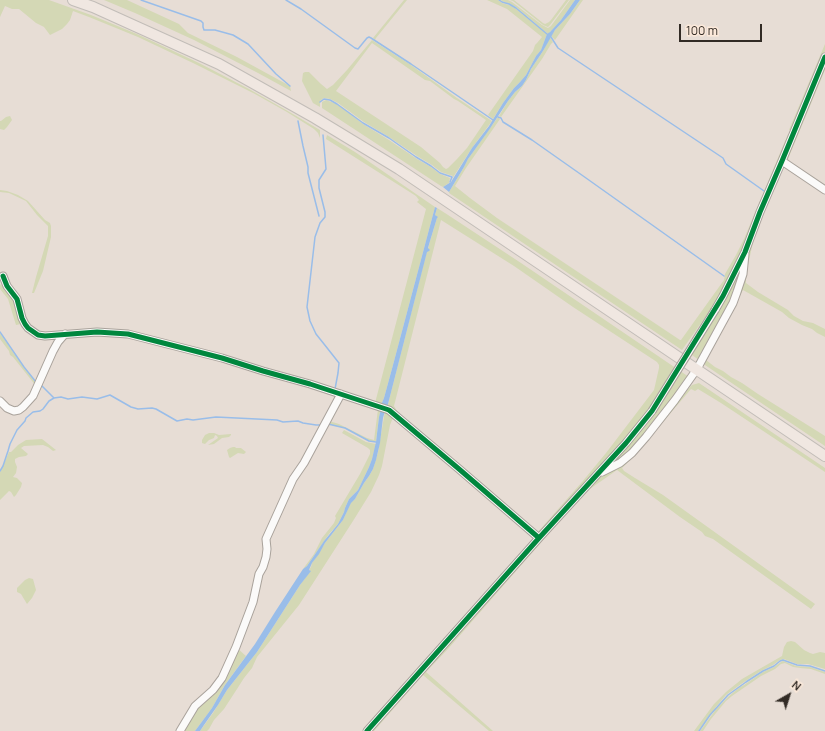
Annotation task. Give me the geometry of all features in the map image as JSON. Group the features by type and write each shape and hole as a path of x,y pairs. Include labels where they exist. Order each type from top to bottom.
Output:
{"highway":[{"path":"73,0 93,7 219,64 315,118 399,169 825,456"}],"street":[{"path":"367,731 538,538 626,443 652,411 724,296 745,252 760,212 825,57"},
{"path":"782,161 825,190"},
{"path":"598,474 620,463 632,453 671,406 697,369 733,303 743,274 745,252"},
{"path":"3,276 7,286 17,298 22,318 28,328 38,335 45,336 97,332 128,334 222,358 389,410 454,464 538,538"},
{"path":"0,401 7,408 14,411 23,407 33,396 53,351 65,334"},
{"path":"180,731 195,706 213,690 222,678 236,647 253,602 258,574 263,567 266,557 266,539 292,479 304,463 341,394"}],"green space":[{"path":"0,0 49,0 137,34 199,63 286,110 320,130 320,138 314,129 255,94 138,37 73,11 67,24 62,29 50,35 44,27 36,23 19,9 12,9 5,6 0,17"},
{"path":"104,0 127,0 179,24 188,33 237,57 290,86 291,91 194,40"},
{"path":"404,0 407,0 375,40 373,38"},
{"path":"487,0 498,0 515,8 547,34 541,50 536,56 526,75 514,88 493,119 488,115 533,51 535,45 542,37 507,9"},
{"path":"500,0 508,0 512,2 548,28 570,0 575,0 561,20 548,34 516,7"},
{"path":"510,0 514,0 545,24 551,20 566,0 569,0 548,27 543,25"},
{"path":"580,0 583,0 555,40 551,36"},
{"path":"550,37 553,42 501,117 499,116 508,101 526,80"},
{"path":"372,40 492,121 452,179 453,176 441,172 364,122 338,103 324,98 320,101 320,107 313,103 302,81 303,73 309,72 327,89 333,85","holes":["372,43 425,80 430,81 486,120 467,148 446,169 421,147 336,91"]},
{"path":"825,44 825,51 810,88 791,130 789,130"},
{"path":"825,60 825,70 788,159 825,185 825,189 786,161 786,155"},
{"path":"326,100 337,104 363,124 440,174 450,178 449,183 443,187 441,186 322,108 322,102"},
{"path":"10,116 12,120 7,127 4,130 0,129 0,121"},
{"path":"498,117 500,119 455,186 497,218 680,340 724,280 725,274 744,239 788,134 791,136 743,250 730,274 727,283 718,299 682,350 449,193 468,159"},
{"path":"327,135 355,152 435,207 381,405 375,403 426,209 417,202 419,200 416,196 326,139"},
{"path":"0,190 18,195 28,201 45,220 50,223 51,226 51,237 43,271 34,293 32,293 48,236 48,226 26,201 9,193 0,192"},
{"path":"437,208 689,377 645,437 620,461 609,466 653,415 634,431 573,495 540,534 537,533 606,453 654,390 659,365 657,362 514,266 441,220 394,406 401,417 387,408 427,251 429,251 428,249 437,218 435,215"},
{"path":"755,233 748,265 746,283 788,310 794,316 825,329 825,337 789,318 782,312 743,290 706,360 825,436 825,446 702,363 725,319"},
{"path":"740,270 741,272 737,290 699,360 689,353"},
{"path":"1,284 14,299 21,324 16,325 8,299 0,289"},
{"path":"0,333 24,368 37,383 36,386 10,355 9,351 0,339"},
{"path":"699,383 825,468 825,472 698,389 695,391 691,389 622,468 624,471 663,495 815,604 811,609 713,539 705,536 702,532 617,470 587,491 578,500 448,649 426,672 493,731 489,731 423,675 374,731 370,731 585,489 608,472 649,437 690,387"},
{"path":"378,409 381,409 376,441 369,441 344,428 328,424 329,421 339,424 374,440"},
{"path":"385,411 395,416 390,425 382,466 371,492 299,605 257,657 252,668 209,729 207,731 200,731 227,690 257,652 310,571 309,570 312,563 325,543 343,520 351,502 355,499 369,476 373,469 378,452"},
{"path":"344,430 366,442 376,444 372,459 358,490 349,499 338,524 329,534 307,566 303,569 314,554 322,538 334,523 336,518 335,516 370,454 370,450 368,448 342,433"},
{"path":"209,433 231,435 229,437 222,438 214,444 208,445 218,438 215,435 214,438 205,444 202,443 205,435"},
{"path":"42,439 56,450 53,451 43,445 24,446 21,448 28,454 15,459 17,467 16,473 13,477 17,478 22,483 21,487 14,497 9,491 0,500 0,472 9,452 26,440"},
{"path":"233,447 241,448 246,452 244,454 238,453 230,458 227,450"},
{"path":"29,578 33,579 36,590 27,604 21,594 17,592 17,588"},
{"path":"787,642 795,642 810,653 825,653 825,669 808,664 797,664 784,659 780,660 726,695 698,731 694,731 714,704 726,692 742,679 782,656"},
{"path":"237,648 246,656 225,685 212,708 195,731 181,731 195,709 214,691"},
{"path":"783,661 796,666 810,667 825,672 825,674 811,669 793,667 785,663 781,664 732,696 711,719 703,731 700,731 717,708 729,696 763,672"}],"water":[{"path":"575,0 580,0 570,14 555,30 526,80 508,101 468,159 449,192 443,187 451,182 503,103 526,75 536,56 541,50 547,34 561,20"},
{"path":"435,207 437,208 435,215 438,217 428,248 430,250 427,252 387,408 381,405"},
{"path":"381,409 385,411 380,443 373,469 369,476 351,503 343,520 312,563 309,570 311,571 300,585 257,652 227,690 200,731 195,731 212,708 225,685 255,644 303,569 307,566 338,524 349,499 358,490 372,459"}],"waterway":[{"path":"141,0 201,21 203,23 204,30 215,30 233,35 248,44 276,74 290,86"},
{"path":"286,0 355,48 358,49 367,38 371,38 493,120"},
{"path":"499,0 516,8 547,34"},
{"path":"551,37 558,48 723,158 726,164 764,191"},
{"path":"320,102 324,99 330,100 337,104 363,123 389,138 440,173 452,177 450,182"},
{"path":"498,117 501,118 503,122 532,140 724,276"},
{"path":"298,121 308,173 319,216"},
{"path":"323,135 326,169 319,180 319,188 325,217 320,223 315,237 307,307 310,321 316,334 339,363 335,389"},
{"path":"0,332 36,382"},
{"path":"41,385 54,398"},
{"path":"0,471 17,430 26,418 33,412 43,409 49,401 54,398 61,397 68,399 82,397 97,399 110,395 131,407 138,409 156,409 177,421 216,417 277,420 283,422 298,421 321,425"},
{"path":"328,424 345,428 369,441 376,442"},
{"path":"699,731 710,715 728,695 780,661 783,660 797,665 810,666 825,671"}],"cycle path":[{"path":"367,731 626,443 652,411 723,296 745,252 760,212 825,57"},
{"path":"3,276 7,286 17,299 25,324 38,335 45,336 97,332 128,334 222,358 310,384 389,410 539,538"}]}
